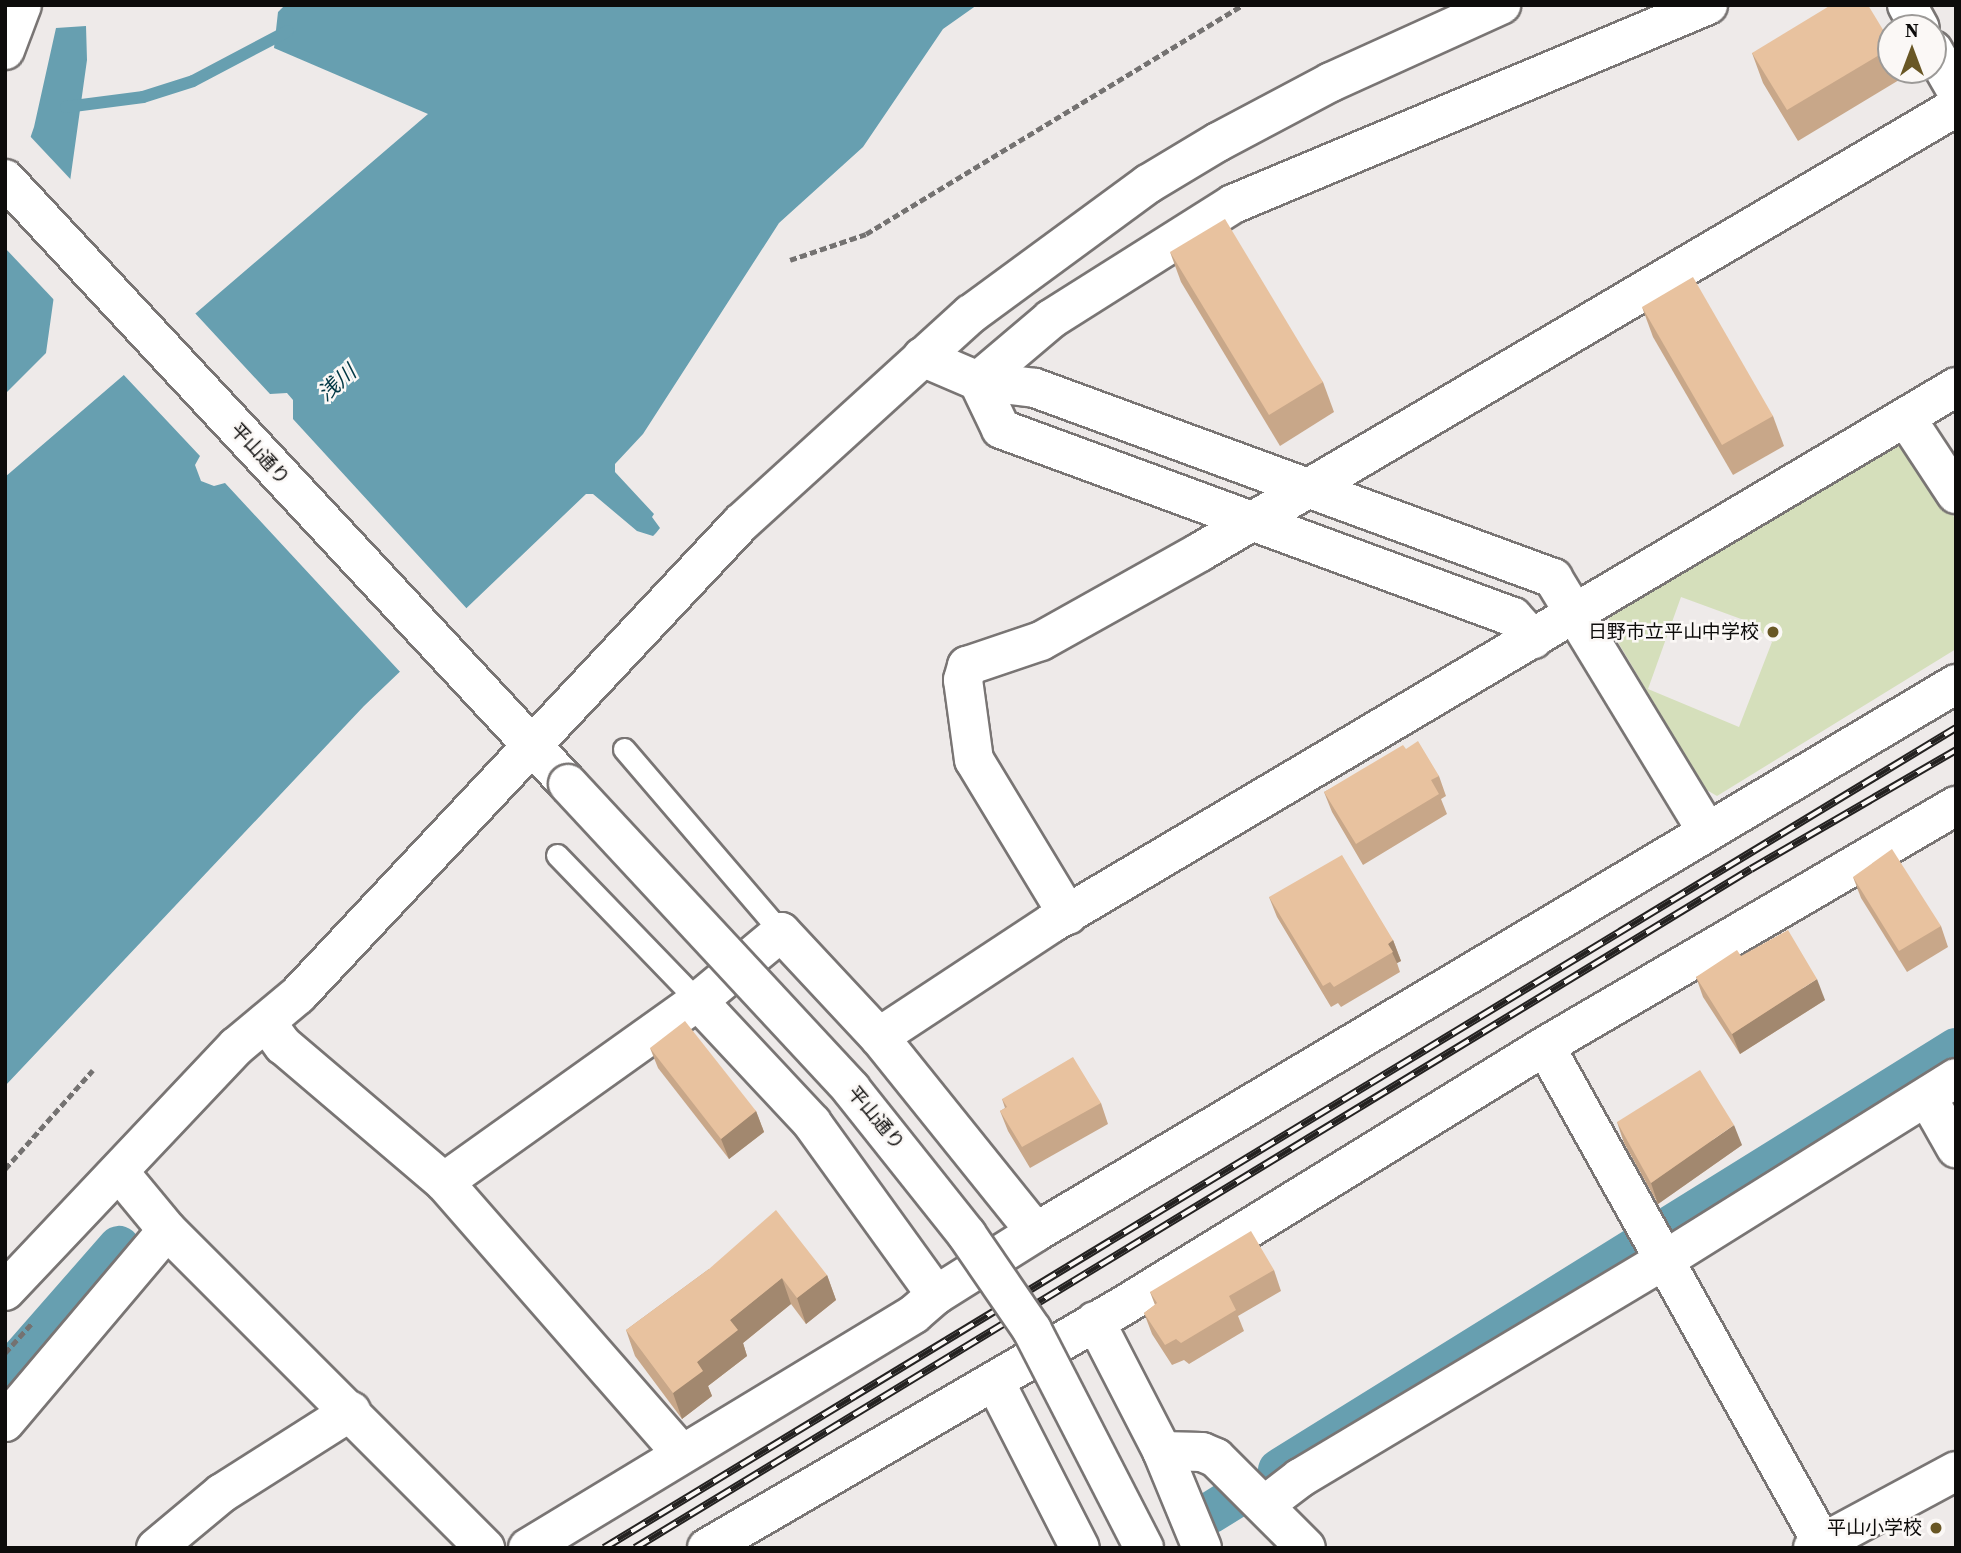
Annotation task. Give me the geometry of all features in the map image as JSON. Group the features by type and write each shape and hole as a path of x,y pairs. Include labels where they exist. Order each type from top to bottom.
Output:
{"street":[{"path":"5,50 22,5"},
{"path":"5,1291 237,1046 298,995 522,737 757,507 922,357 1024,272 1148,184 1331,82 1501,5"},
{"path":"978,381 1051,319 1233,204 1708,5"},
{"path":"1947,74 1956,90"},
{"path":"1068,915 974,760 963,680 967,666 1041,641 1956,107"},
{"name":"平山通り","path":"5,179 851,1089 967,1235 1032,1330 1144,1548"},
{"path":"922,357 978,381 1035,388 1553,578 1706,830"},
{"path":"978,381 1001,429 1513,617 1533,639"},
{"path":"879,1037 1068,915 1956,387"},
{"path":"1906,418 1956,494"},
{"path":"528,1548 680,1452 914,1314 936,1294 1036,1232 1706,830 1956,684"},
{"path":"707,1548 995,1382 1545,1046 1956,806"},
{"path":"444,1182 698,1001 782,932 879,1037 1036,1232"},
{"path":"698,1001 812,1124 936,1294"},
{"path":"266,1022 284,1045 444,1182 680,1452"},
{"path":"1545,1046 1821,1546 1956,1471"},
{"path":"1266,1504 1300,1478 1663,1261 1942,1088 1956,1148"},
{"path":"120,1172 167,1230 351,1410 485,1548"},
{"path":"5,1423 167,1230"},
{"path":"1096,1321 1162,1451 1202,1548"},
{"path":"995,1382 1080,1548"},
{"path":"156,1548 244,1477 351,1410"},
{"path":"1162,1451 1202,1452 1216,1458 1266,1504 1306,1548"}],"lane":[{"path":"624,749 782,932"},
{"path":"557,855 698,1001"},
{"path":"748,962 907,1144 978,1241"},
{"path":"1058,1363 1150,1548"}],"path":[{"path":"790,260 866,234 1242,5"},
{"path":"5,1169 93,1070"}],"green space":[{"path":"1895,444 1907,446 1956,520 1956,649 1717,796 1705,789 1609,627 1609,618","holes":["1681,597 1752,623 1772,642 1739,727 1648,689"]}],"water":[{"name":"浅川","path":"285,5 977,5 943,29 863,147 779,223 643,434 615,464 615,472 654,514 652,517 660,528 656,533 653,536 637,531 593,494 586,494 364,706 5,1086 5,477 428,114 274,48 278,12"},
{"path":"86,26 87,60 46,353 5,394 5,211 34,127 56,28"}],"pier":[{"path":"28,134 74,183 57,303 5,248 5,200"},
{"path":"193,311 270,394 287,393 293,400 293,419 469,611 402,674 225,483 214,486 201,481 195,465 200,456 121,372"}],"building":[{"path":"1831,5 1868,5 1877,20 1877,56 1787,110 1752,53"},
{"path":"1225,219 1323,382 1269,415 1170,252"},
{"path":"1693,277 1773,416 1722,445 1642,307"},
{"path":"1418,741 1439,776 1431,780 1439,794 1356,844 1324,792 1403,745 1406,749"},
{"path":"1892,849 1941,926 1899,951 1853,877"},
{"path":"1342,855 1393,940 1388,944 1393,952 1334,987 1330,982 1323,986 1269,897"},
{"path":"1788,930 1817,979 1732,1034 1696,977 1737,950 1741,956"},
{"path":"685,1021 756,1111 721,1139 650,1048"},
{"path":"1073,1057 1101,1103 1022,1147 1000,1111 1007,1107 1002,1099"},
{"path":"1700,1070 1734,1125 1651,1183 1617,1122"},
{"path":"776,1210 827,1275 797,1298 782,1278 730,1320 738,1330 697,1362 703,1371 673,1393 626,1330 709,1269"},
{"path":"1251,1231 1274,1270 1229,1296 1236,1310 1181,1343 1176,1339 1165,1345 1144,1313 1157,1303 1150,1292"}],"waterway":[{"path":"66,107 143,97 193,81 288,31"},
{"path":"1279,1470 1956,1049"},
{"path":"5,1377 119,1247"},
{"path":"1210,1513 1236,1497"}],"railway":[{"path":"604,1548 1956,728"},
{"path":"635,1548 1751,869 1956,750"}],"place":[{"name":"日野市立平山中学校","path":"1773,632"},
{"name":"平山小学校","path":"1936,1528"}]}
